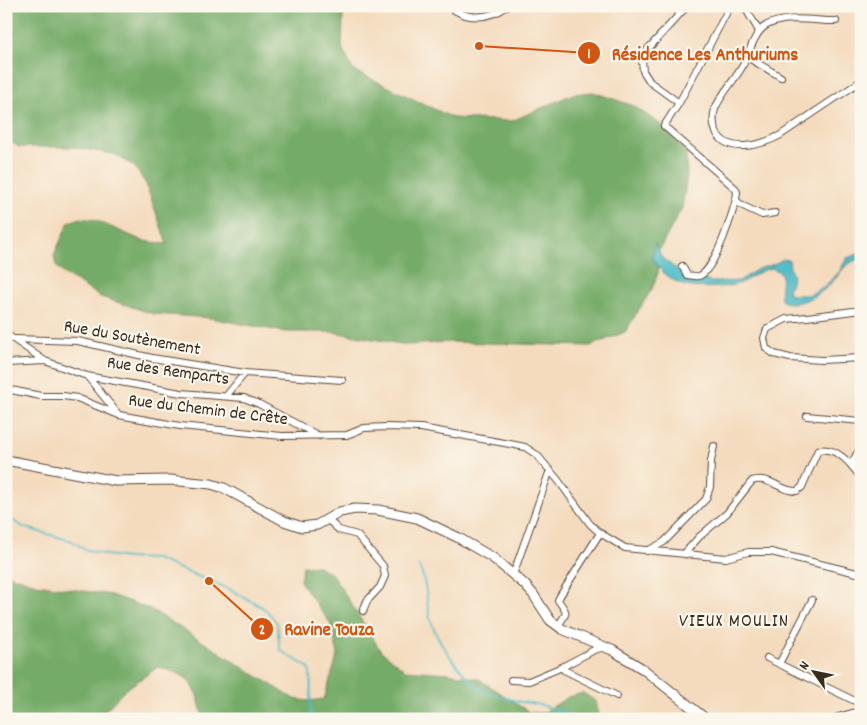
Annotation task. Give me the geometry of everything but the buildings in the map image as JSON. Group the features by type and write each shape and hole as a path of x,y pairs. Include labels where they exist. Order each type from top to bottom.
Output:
{"street":[{"path":"450,6 456,12 471,16 495,15 507,6"},
{"path":"679,103 650,82 644,71 642,60 647,50 687,6"},
{"path":"682,266 687,275 699,276 706,271 718,251 736,200 737,192 736,188 664,126 679,103 730,6"},
{"path":"744,6 759,31"},
{"path":"836,21 782,20 759,31 747,57 719,101 714,116 717,133 733,145 759,144 779,136 861,82"},
{"path":"747,57 781,77"},
{"path":"736,200 740,205 762,215 775,213"},
{"path":"861,310 807,318 786,319 767,329 764,338 766,348 774,354 790,358 822,360 861,358"},
{"path":"6,334 45,361"},
{"name":"Rue du Soutènement","path":"15,339 78,341 152,358 245,372 342,380"},
{"name":"Rue des Remparts","path":"6,363 45,361 87,376 181,393 227,395 244,398 320,436"},
{"path":"227,395 245,372"},
{"path":"87,376 118,415"},
{"name":"Rue du Chemin de Crête","path":"6,389 41,396 77,398 118,415 180,426 282,436 347,435 364,428 387,426 421,428 525,447 537,455 550,470 590,524 600,533 625,548 726,558 748,552 771,552 861,574"},
{"path":"807,416 861,421"},
{"path":"646,551 664,542 704,502 709,491 714,446"},
{"path":"851,464 861,447"},
{"path":"684,554 699,537 727,513 752,481 764,480 791,492 797,491 802,487 818,450 825,448 831,450 851,464 861,478"},
{"path":"6,460 116,481 170,480 211,484 224,488 284,522 308,527 328,520 340,512 355,509 385,511 417,518 457,537 493,558 533,594 550,620 558,626 612,650 643,669 706,719"},
{"path":"513,574 550,470"},
{"path":"328,520 339,530 356,535 383,566 385,576 380,587 372,594 362,610"},
{"path":"558,626 566,613 566,610 559,602 560,596 600,533"},
{"path":"780,664 812,600"},
{"path":"511,680 529,681 562,667 594,650 605,647"},
{"path":"767,658 861,704"},
{"path":"562,667 564,670 617,696"},
{"path":"837,719 861,712"}],"green space":[{"path":"6,6 347,6 343,15 342,48 353,70 453,118 512,121 573,94 593,92 634,106 664,127 686,153 687,177 682,208 659,250 658,273 652,289 625,332 590,346 451,342 407,345 333,332 285,332 210,318 154,314 101,297 64,274 56,266 54,255 69,222 81,218 95,220 143,241 167,244 146,184 134,166 114,154 72,147 19,147 6,139"},
{"path":"303,566 318,566 332,574 381,651 405,670 449,673 479,679 529,712 543,713 568,697 583,693 596,701 600,719 203,719 194,688 186,678 158,667 126,689 97,719 6,719 6,574 36,584 111,595 152,610 294,699 309,701 324,699 338,654 330,623 300,581"}],"water":[{"path":"655,243 662,258 679,271 692,279 711,282 739,281 758,269 783,259 789,260 793,276 788,290 791,295 806,295 815,292 836,275 847,258 861,253 861,258 847,265 826,288 815,296 802,302 788,303 782,301 781,298 781,273 772,268 732,285 702,287 683,285 665,274 654,261 652,257"}],"waterway":[{"path":"6,516 23,527 72,541 84,549 106,555 156,559 229,589 262,607 277,623 280,650 309,668 311,680 311,719"},
{"path":"418,565 423,577 433,627 445,649 470,680 487,693 521,702 538,704 563,712 577,719"}],"place":[{"name":"Résidence Les Anthuriums","path":"479,46"},
{"name":"Ravine Touza","path":"209,581"}],"district":[{"name":"VIEUX MOULIN","path":"734,622"}]}
